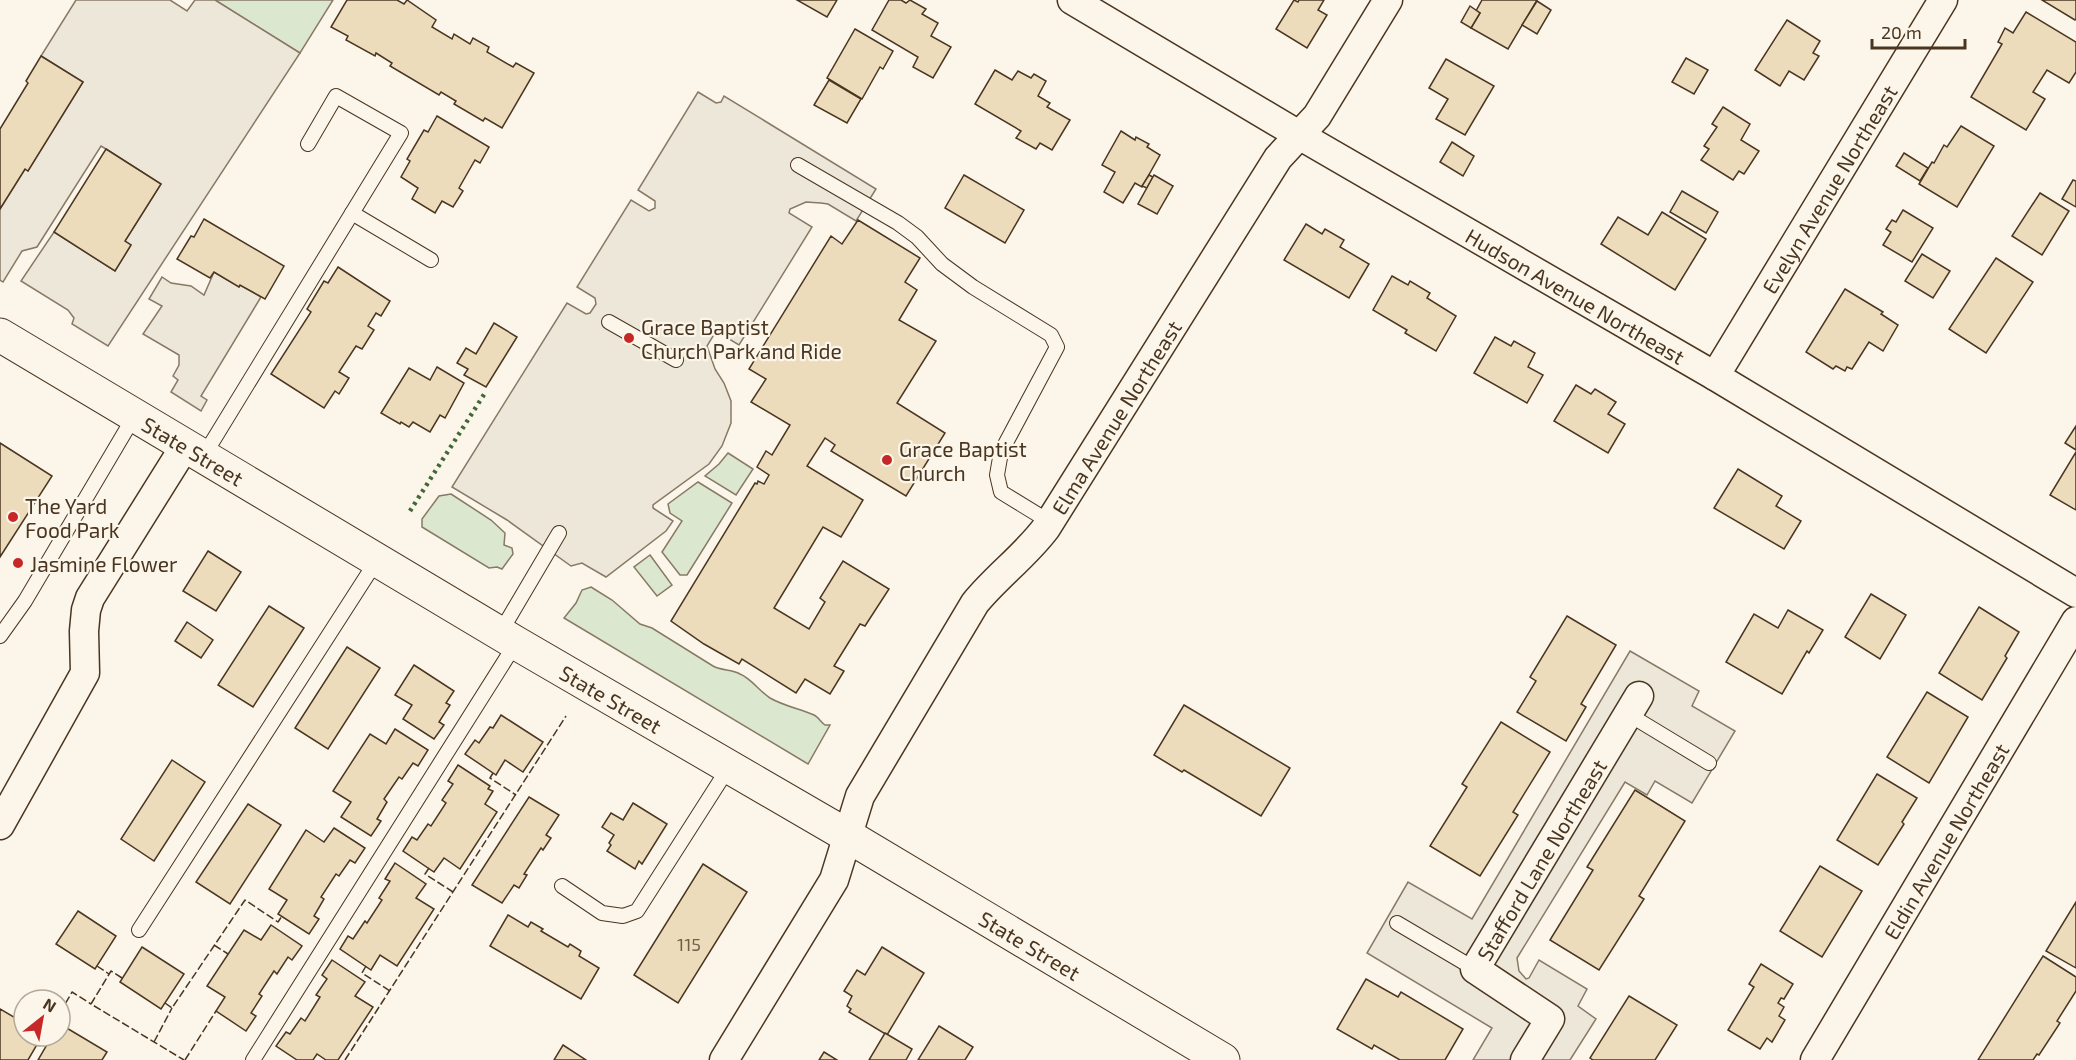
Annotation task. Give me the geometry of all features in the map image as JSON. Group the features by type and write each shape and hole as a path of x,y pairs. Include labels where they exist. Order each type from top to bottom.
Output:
{"main road":[{"name":"State Street","path":"0,335 1223,1060"}],"street":[{"name":"Hudson Avenue Northeast","path":"1072,0 1299,135 1715,376 2076,593"},
{"name":"Elma Avenue Northeast","path":"724,1060 834,880 860,796 975,603 1036,542 1050,522 1278,158 1317,116 1388,0"},
{"name":"Evelyn Avenue Northeast","path":"1715,376 1942,0"},
{"path":"0,825 85,673 84,631 90,598 194,452"},
{"name":"Eldin Avenue Northeast","path":"1815,1060 2076,621"},
{"name":"Stafford Lane Northeast","path":"1525,1060 1550,1019 1475,969 1634,705"}],"lane":[{"path":"194,452 352,213 401,133 336,96 308,144"},
{"path":"798,165 898,223 917,237 942,264 973,288 1051,335 1057,347 1001,452 997,475 1002,492 1050,522"},
{"path":"352,213 430,260"},
{"path":"609,322 676,360"},
{"path":"0,636 25,601 135,416"},
{"path":"252,1060 508,638 559,533"},
{"path":"140,930 377,560"},
{"path":"1634,705 1708,763"},
{"path":"562,886 602,913 623,916 637,911 729,767"},
{"path":"1398,923 1475,969"}],"green space":[{"path":"215,0 333,0 300,53"},
{"path":"728,453 753,469 736,495 705,476"},
{"path":"698,482 732,503 687,575 680,575 662,552 682,521 670,513 668,504"},
{"path":"451,494 491,520 505,533 504,545 512,548 513,554 502,569 489,568 422,527 422,519 439,496"},
{"path":"650,555 672,585 657,596 634,567"},
{"path":"591,587 612,600 640,624 652,628 713,666 737,672 770,698 814,715 825,725 830,725 808,764 564,618 576,603 582,590"}],"shaded area":[{"path":"76,0 170,0 187,11 195,0 215,0 300,53 108,346 72,324 74,318 68,310 21,281 54,232 115,271 131,245 125,241 161,184 106,149 101,146 37,247 22,251 3,282 0,280 0,209 25,169 28,171 83,82 41,56"},
{"name":"Grace Baptist Church Park and Ride","path":"698,92 716,103 721,102 724,96 876,189 856,221 828,204 806,202 790,209 789,213 812,227 739,345 716,331 707,346 715,369 731,401 731,423 722,446 709,464 653,505 653,508 673,521 666,531 606,577 582,563 571,566 507,520 452,487 567,303 586,314 590,313 596,304 595,298 577,287 631,200 649,211 655,208 655,201 638,190"},
{"path":"214,272 261,297 201,396 207,400 201,411 171,392 178,380 173,376 179,365 179,355 143,334 162,306 149,299 162,277 171,283 191,286 204,295"},
{"path":"1630,651 1699,691 1692,706 1735,731 1692,803 1655,781 1647,795 1625,782 1517,958 1519,971 1526,979 1529,978 1539,960 1587,989 1578,1006 1596,1019 1570,1060 1473,1060 1492,1028 1367,953 1408,882 1472,919"}],"building":[{"path":"347,0 397,0 404,4 407,0 436,20 432,27 452,39 454,34 470,44 473,38 489,47 487,52 513,67 516,63 534,73 502,128 485,118 483,121 454,104 456,101 441,92 439,95 390,66 392,63 376,53 375,56 346,40 348,36 331,27"},
{"path":"797,0 837,0 827,17"},
{"path":"889,0 901,0 906,3 910,0 926,9 922,14 938,23 931,36 951,47 933,78 913,67 918,57 872,30"},
{"path":"1294,0 1298,2 1299,0 1324,0 1318,10 1327,15 1307,48 1276,29"},
{"path":"1482,0 1537,0 1508,49 1471,28 1480,13 1476,11"},
{"path":"2042,0 2076,0 2076,19 2075,20"},
{"path":"1537,1 1551,10 1537,34 1522,25"},
{"path":"1470,6 1480,13 1471,28 1461,22"},
{"path":"2026,12 2076,42 2076,72 2069,83 2047,70 2033,92 2045,99 2026,130 1971,97 2002,44 1998,42 2005,28 2013,33"},
{"path":"1787,20 1820,41 1813,53 1819,56 1804,80 1789,71 1780,86 1755,70"},
{"path":"855,29 893,51 883,69 880,67 862,99 827,78"},
{"path":"41,56 83,82 28,171 25,169 0,209 0,129 28,83 26,81"},
{"path":"1686,58 1708,70 1694,94 1672,82"},
{"path":"1446,59 1494,86 1465,135 1436,119 1448,99 1429,88"},
{"path":"995,70 1012,80 1018,71 1031,78 1034,74 1046,81 1038,96 1050,103 1047,107 1070,120 1052,150 1040,143 1036,149 1016,138 1021,131 975,104"},
{"path":"829,80 861,99 847,123 814,105"},
{"path":"1723,107 1750,124 1741,140 1759,151 1744,174 1739,171 1733,180 1701,160 1709,149 1704,146 1717,127 1712,124"},
{"path":"437,116 489,147 480,163 475,160 459,188 463,191 453,207 442,201 435,213 412,199 418,188 401,177 410,161 407,159 424,130 428,132"},
{"path":"1961,126 1994,146 1957,207 1919,184 1944,145 1947,147"},
{"path":"1121,131 1135,140 1136,137 1149,144 1147,147 1160,155 1142,187 1135,183 1123,203 1104,192 1115,172 1102,165"},
{"path":"1452,142 1474,156 1463,176 1440,162"},
{"path":"106,149 161,184 125,241 131,245 115,271 54,232"},
{"path":"1904,153 1928,168 1920,181 1896,166"},
{"path":"964,175 1024,210 1005,243 945,208"},
{"path":"1149,175 1153,177 1147,188 1142,186"},
{"path":"1154,175 1173,186 1157,214 1138,204"},
{"path":"2073,180 2076,181 2076,207 2062,199"},
{"path":"1682,191 1718,212 1706,233 1670,212"},
{"path":"2040,193 2069,211 2042,255 2012,236"},
{"path":"1903,210 1933,228 1912,262 1883,245 1891,232 1886,229 1892,220 1896,222"},
{"path":"1662,212 1706,239 1675,290 1601,244 1618,217 1648,235"},
{"path":"204,219 284,266 265,299 214,272 210,278 177,259"},
{"name":"Grace Baptist Church","path":"858,220 920,258 905,282 917,290 899,320 936,341 897,403 945,433 906,496 831,451 835,445 825,438 807,466 863,500 841,537 823,527 774,608 809,629 825,602 820,598 843,561 889,589 865,626 860,624 834,666 844,671 830,694 805,679 796,693 742,659 739,664 704,644 671,621 755,483 757,484 758,481 764,484 769,475 757,467 766,451 772,455 790,425 751,402 766,379 749,369 831,236 842,244"},
{"path":"1306,224 1322,234 1325,229 1344,240 1340,247 1369,264 1349,298 1284,260"},
{"path":"1922,254 1950,271 1933,298 1905,281"},
{"path":"1996,258 2033,282 1986,353 1949,329"},
{"path":"338,267 390,301 381,316 376,313 368,326 374,330 362,349 356,346 339,372 349,378 339,394 335,391 324,408 271,374 311,312 307,309 324,281 328,283"},
{"path":"1392,276 1408,285 1410,281 1430,293 1427,298 1456,316 1436,351 1405,333 1407,330 1373,310"},
{"path":"1845,289 1883,312 1881,314 1898,325 1883,351 1869,342 1852,369 1847,367 1845,371 1836,366 1833,369 1806,352"},
{"path":"494,323 517,337 486,387 464,375 468,369 457,363 466,348 476,354"},
{"path":"1495,337 1511,346 1514,341 1535,353 1528,367 1543,375 1527,403 1474,373"},
{"path":"437,367 464,383 445,418 440,415 430,432 413,422 409,427 401,422 400,424 381,413 409,368 430,380"},
{"path":"1576,385 1591,394 1595,389 1616,402 1608,414 1625,424 1608,453 1554,421"},
{"path":"2076,426 2076,450 2065,443"},
{"name":"The Yard Food Park","path":"0,443 52,476 0,557"},
{"path":"2076,452 2076,510 2050,495"},
{"path":"1738,469 1782,496 1776,506 1801,521 1784,549 1714,508"},
{"path":"208,551 241,572 216,611 183,591"},
{"path":"1871,594 1906,615 1880,659 1845,637"},
{"path":"269,606 304,628 253,707 218,685"},
{"path":"1979,607 2019,632 2005,656 2007,658 1982,700 1939,673"},
{"path":"1788,610 1823,630 1809,653 1807,651 1782,694 1726,662 1754,614 1778,628"},
{"path":"1567,616 1616,645 1581,704 1586,707 1566,741 1517,712 1536,681 1530,677"},
{"path":"187,622 213,640 201,658 175,641"},
{"path":"347,647 380,668 328,749 295,728"},
{"path":"414,665 454,691 446,703 450,705 439,722 444,725 434,739 403,719 412,705 395,695"},
{"path":"1927,692 1968,717 1929,783 1887,757"},
{"path":"1184,705 1290,768 1261,816 1184,770 1182,772 1154,755"},
{"path":"501,715 543,742 523,772 505,760 496,775 465,754 475,740 479,743 490,727 493,728"},
{"path":"1501,722 1550,752 1513,812 1518,815 1480,876 1430,846 1467,787 1462,784"},
{"path":"395,729 428,750 418,766 413,763 402,779 399,777 384,799 387,802 377,819 381,821 371,836 341,817 351,802 333,791 370,734 386,744"},
{"path":"172,760 205,782 154,861 121,839"},
{"path":"458,765 490,786 488,789 493,791 485,804 497,812 460,869 444,858 434,872 403,851 412,837 417,840 428,824 431,826 446,803 442,800 453,784 448,781"},
{"path":"1877,774 1917,798 1902,822 1904,824 1878,865 1837,840"},
{"path":"1635,790 1685,821 1639,896 1644,899 1599,970 1550,940 1593,870 1587,867"},
{"path":"529,797 559,815 546,835 551,838 543,850 541,848 524,874 527,875 519,888 514,885 502,903 472,885"},
{"path":"633,803 667,824 642,864 639,861 635,869 607,851 614,835 602,827 611,813 623,820"},
{"path":"248,804 281,825 230,904 196,882"},
{"path":"334,828 365,848 355,863 350,860 339,876 336,874 321,897 324,899 314,916 319,919 309,934 278,914 287,900 269,889 306,830 324,842"},
{"path":"395,863 426,884 416,898 434,909 397,966 380,955 371,970 340,949 348,936 353,939 365,921 367,923 382,900 379,898 390,881 385,879"},
{"path":"703,864 747,892 678,1003 634,975"},
{"path":"1820,866 1862,891 1822,957 1780,931"},
{"path":"2076,902 2076,968 2046,951"},
{"path":"78,911 116,936 95,969 56,944"},
{"path":"508,915 528,927 531,922 543,929 541,931 568,947 570,944 581,951 579,956 599,968 581,999 490,946"},
{"path":"271,925 302,946 292,960 288,957 277,974 274,971 259,994 262,996 251,1013 256,1016 246,1031 216,1011 225,997 207,986 244,930 261,940"},
{"path":"142,947 184,974 161,1009 120,982"},
{"path":"882,947 924,973 887,1035 849,1012 851,1009 847,1006 852,996 844,991 857,970 865,975"},
{"path":"2043,956 2076,977 2076,991 2057,1021 2060,1023 2039,1055 2037,1054 2033,1060 1978,1060"},
{"path":"332,960 365,982 355,996 373,1007 338,1060 326,1060 317,1054 313,1060 297,1060 276,1046 286,1032 290,1034 301,1018 305,1021 320,997 316,995 327,979 322,975"},
{"path":"1761,964 1793,984 1784,999 1781,998 1778,1003 1784,1007 1779,1016 1785,1020 1772,1042 1767,1038 1760,1049 1728,1030 1754,987 1749,984"},
{"path":"1366,979 1398,997 1401,992 1463,1029 1445,1060 1400,1060 1374,1045 1372,1049 1337,1029"},
{"path":"1629,996 1677,1025 1655,1060 1593,1060 1590,1058"},
{"path":"0,1009 12,1016 12,1048 35,1048 28,1060 0,1060"},
{"path":"939,1026 973,1047 965,1060 918,1060"},
{"path":"72,1031 107,1052 102,1060 38,1060 45,1048 72,1048"},
{"path":"885,1033 912,1049 906,1060 869,1060"},
{"path":"563,1045 586,1060 554,1060"},
{"path":"824,1052 837,1060 819,1060"}],"hedge":[{"path":"410,511 485,393"}],"fence":[{"path":"345,1060 566,716"},
{"path":"493,773 490,778 516,795"},
{"path":"429,868 425,874 453,892"},
{"path":"165,1003 172,1008 245,900 278,922 282,916"},
{"path":"214,945 228,954"},
{"path":"97,966 109,974"},
{"path":"366,966 362,973 390,991"},
{"path":"122,978 111,971 91,1004 184,1060"},
{"path":"72,992 91,1004"},
{"path":"154,1042 172,1008"},
{"path":"185,1060 216,1011"}],"place":[{"name":"Grace Baptist Church Park and Ride","path":"629,338"},
{"name":"Grace Baptist Church","path":"887,460"},
{"name":"The Yard Food Park","path":"13,517"},
{"name":"Jasmine Flower","path":"18,563"}]}
